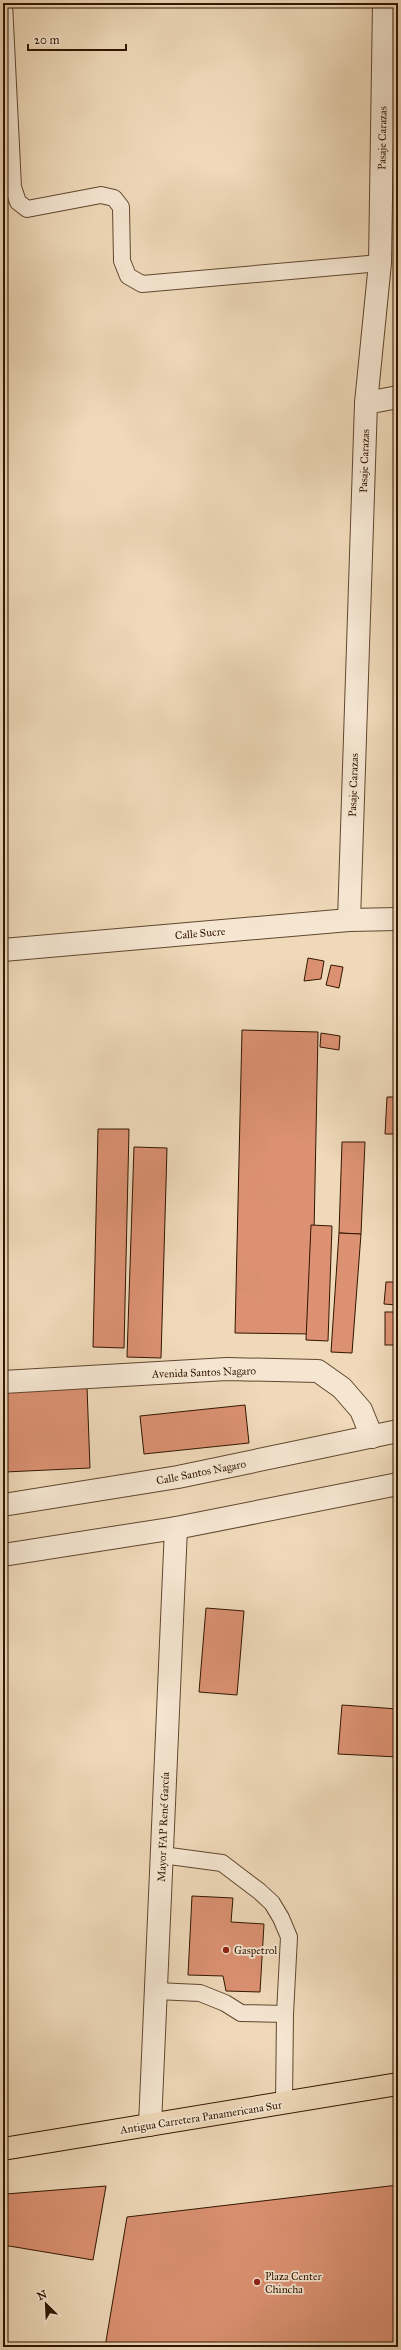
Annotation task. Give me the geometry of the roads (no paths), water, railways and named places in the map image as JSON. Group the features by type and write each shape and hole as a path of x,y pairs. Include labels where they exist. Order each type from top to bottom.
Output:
{"highway":[{"name":"Antigua Carretera Panamericana Sur","path":"3,2149 398,2084"}],"street":[{"name":"Pasaje Carazas","path":"349,920 366,403 380,263 384,3"},
{"path":"366,403 398,397"},
{"name":"Calle Sucre","path":"3,950 349,920 398,918"},
{"name":"Avenida Santos Nagaro","path":"3,1382 227,1369 318,1371 342,1388 356,1404 372,1437"},
{"name":"Calle Santos Nagaro","path":"3,1505 178,1477 398,1431"},
{"path":"3,1555 176,1528 398,1484"},
{"name":"Mayor FAP René García","path":"150,2125 176,1528"}],"lane":[{"path":"4,3 13,188 18,202 22,206 27,209 101,195 114,198 121,207 122,261 128,276 142,284 380,263"},
{"path":"162,1855 222,1863 240,1875 272,1903 281,1918 289,1937 285,2014 284,2103"},
{"path":"156,1991 200,1994 224,2003 240,2013 285,2014"}],"place":[{"name":"Gaspetrol","path":"226,1950"},
{"name":"Plaza Center Chincha","path":"257,2282"}]}
